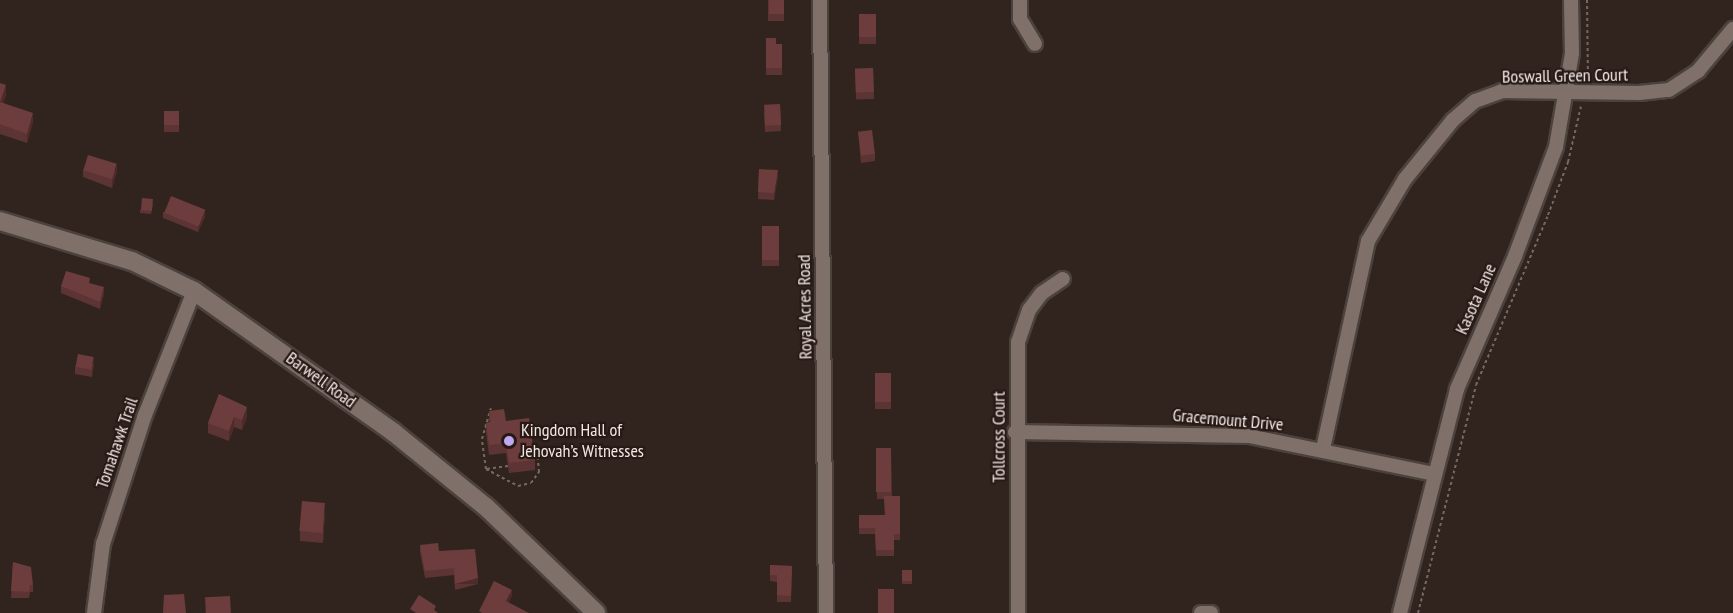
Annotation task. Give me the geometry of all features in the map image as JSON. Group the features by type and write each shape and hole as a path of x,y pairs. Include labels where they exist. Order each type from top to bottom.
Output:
{"street":[{"name":"Royal Acres Road","path":"820,0 826,613"},
{"path":"1020,0 1020,19 1035,44"},
{"name":"Kasota Lane","path":"1400,613 1457,389 1515,256 1556,147 1568,92 1571,0"},
{"name":"Boswall Green Court","path":"1323,449 1368,241 1387,204 1435,141 1475,101 1502,91 1669,90 1698,71 1733,29"},
{"name":"Barwell Road","path":"0,221 132,261 194,291 393,432 486,507 588,610"},
{"name":"Tollcross Court","path":"1018,613 1016,432 1022,323 1042,293 1063,279"},
{"name":"Tomahawk Trail","path":"94,613 103,544 145,415 194,291"},
{"name":"Gracemount Drive","path":"1016,432 1249,436 1323,449 1434,474"},
{"path":"1201,613 1211,613"}],"path":[{"path":"1587,0 1588,79"},
{"path":"1418,613 1476,385 1548,215 1583,102"},
{"path":"486,469 482,439 491,408"},
{"path":"532,450 556,447"},
{"path":"486,469 518,486 531,483 539,472 537,449"},
{"path":"486,469 508,466"}],"building":[{"path":"769,0 784,0 784,14 769,14"},
{"path":"859,14 876,14 876,37 859,37"},
{"path":"766,38 776,38 776,44 782,44 782,68 766,68"},
{"path":"873,68 874,92 856,93 855,69"},
{"path":"0,83 6,85 0,102"},
{"path":"0,102 33,113 27,134 0,124"},
{"path":"780,104 781,125 765,126 764,105"},
{"path":"164,111 179,111 179,125 164,125"},
{"path":"872,130 875,154 861,156 858,132"},
{"path":"88,155 117,164 112,179 83,170"},
{"path":"759,169 778,170 774,193 758,192"},
{"path":"171,196 205,210 199,227 164,213"},
{"path":"142,198 153,199 152,211 141,210"},
{"path":"762,226 779,226 779,260 762,260"},
{"path":"66,271 90,278 89,283 104,287 100,302 61,286"},
{"path":"78,354 94,357 91,370 76,367"},
{"path":"875,373 891,373 891,402 875,402"},
{"path":"219,394 247,407 242,420 234,417 229,431 208,423"},
{"name":"Kingdom Hall of Jehovah’s Witnesses","path":"504,409 506,421 529,418 535,460 509,463 506,443 489,445 486,423 491,422 489,411"},
{"path":"876,448 891,448 891,492 876,492"},
{"path":"884,496 900,496 900,534 894,534 894,550 876,550 875,528 859,528 859,515 885,515"},
{"path":"302,501 325,503 322,533 299,531"},
{"path":"438,543 439,551 475,549 478,578 455,584 454,568 425,571 420,545"},
{"path":"13,562 31,567 33,585 30,585 29,592 11,591"},
{"path":"770,565 792,566 791,596 777,595 777,575 770,575"},
{"path":"902,570 912,570 912,581 902,581"},
{"path":"494,581 512,590 506,601 529,613 482,613 479,611"},
{"path":"878,589 894,589 894,613 878,613"},
{"path":"184,594 186,613 163,613 164,595"},
{"path":"419,595 436,606 434,610 438,613 416,613 410,609"},
{"path":"230,596 231,613 206,613 205,597"}],"place":[{"name":"Kingdom Hall of Jehovah’s Witnesses","path":"509,441"}]}
